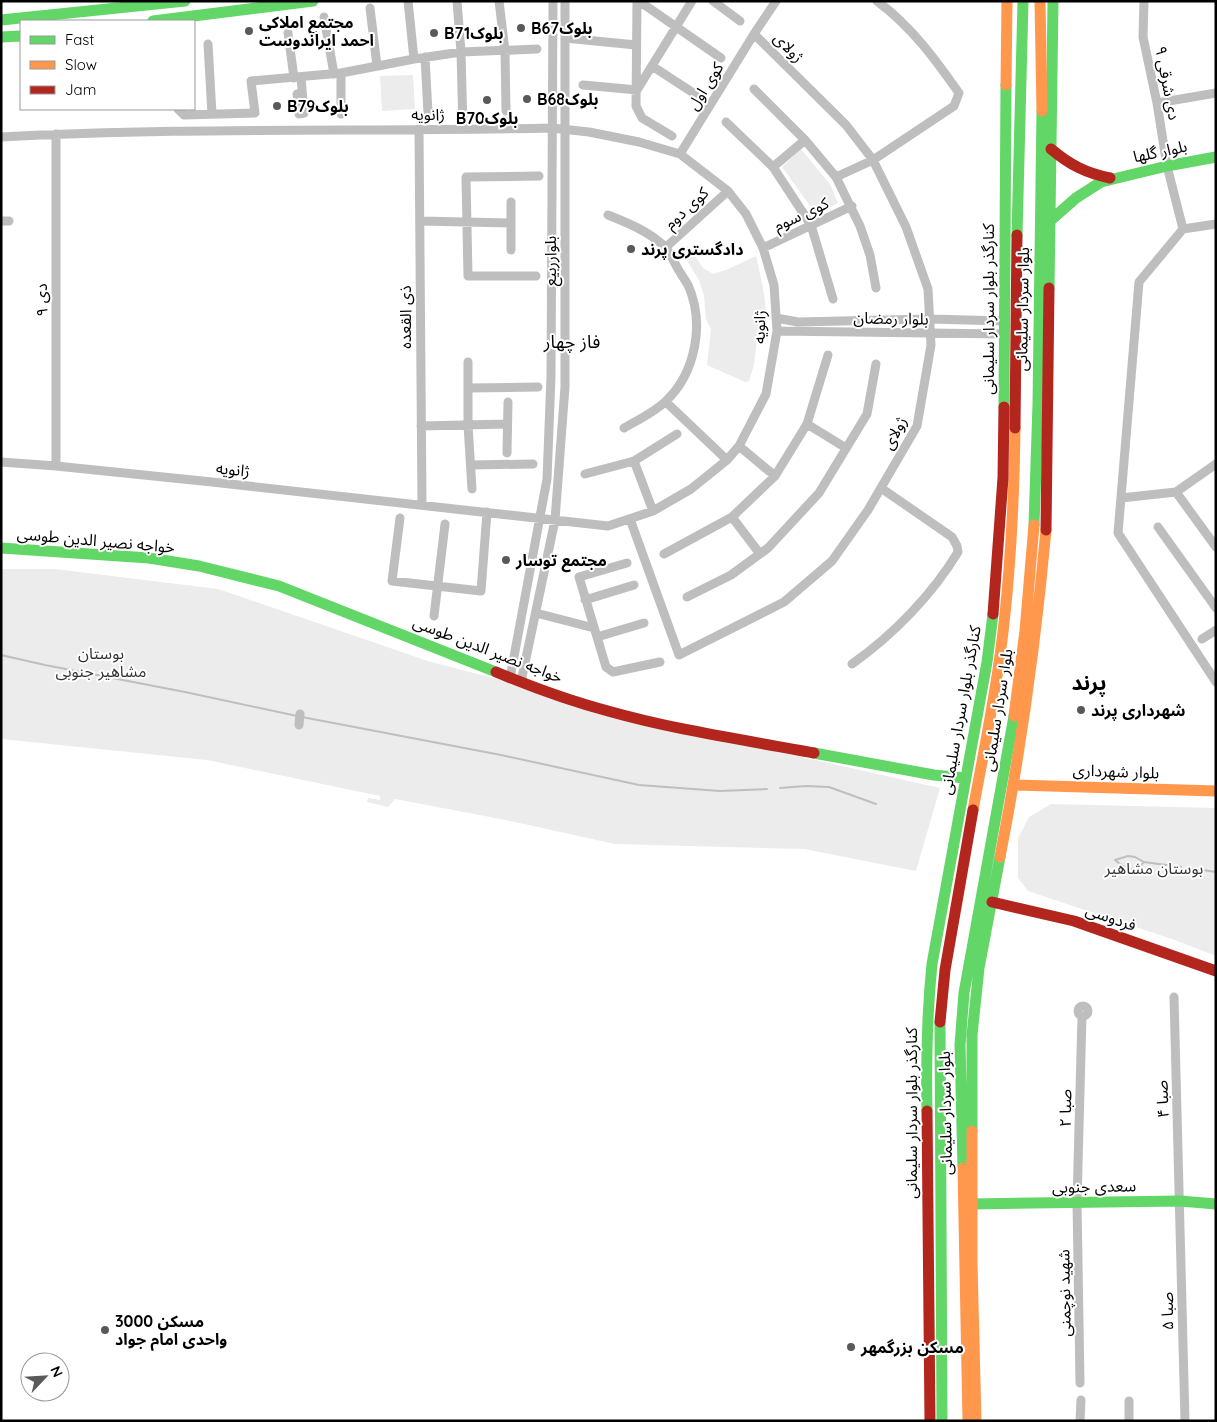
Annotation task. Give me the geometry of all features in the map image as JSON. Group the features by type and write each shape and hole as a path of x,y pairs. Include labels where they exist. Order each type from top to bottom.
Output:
{"street":[{"path":"1,20 185,1"},
{"path":"161,20 313,1"},
{"path":"408,1 414,59"},
{"path":"457,1 461,52 463,129"},
{"path":"499,1 505,50 506,112"},
{"name":"بلوارربیع","path":"516,680 547,479 551,376 553,1"},
{"name":"بلوارربیع","path":"516,680 536,613 555,520 565,377 565,1"},
{"path":"638,1 676,29 721,58"},
{"path":"638,1 636,106 642,118 672,136"},
{"path":"637,90 692,1"},
{"path":"713,1 740,22"},
{"name":"کوی اول","path":"680,154 776,1"},
{"path":"836,177 873,160 954,106 959,93 933,56 896,15 878,1"},
{"name":"کنارگذر بلوار سردار سلیمانی","path":"930,1421 926,1052 928,1001 932,964 987,662 994,598 1003,478 1007,1"},
{"name":"بلوار سردار سلیمانی","path":"942,1421 939,1178 940,1016 944,979 1003,634 1014,496 1022,1"},
{"name":"بلوار سردار سلیمانی","path":"968,1421 960,1045 964,993 1011,735 1026,631 1035,508 1042,136 1040,1"},
{"path":"976,1421 972,1204 972,1035 979,968 1014,785 1036,634 1043,554 1047,466 1053,1"},
{"name":"۹ دی شرقی","path":"1144,1 1144,37 1167,166 1182,229"},
{"path":"370,8 377,66"},
{"path":"324,17 337,74 341,114"},
{"path":"288,32 304,113 299,114 297,94"},
{"name":"ژولای","path":"630,519 679,656 784,602 832,561 868,510 917,426 931,345 930,319 928,289 906,227 873,160 846,126 754,34"},
{"path":"1,37 20,36"},
{"path":"565,38 636,45"},
{"path":"208,44 212,114"},
{"path":"179,110 184,115 254,113 251,81 337,74 461,52 537,49"},
{"path":"425,57 428,113"},
{"path":"652,66 695,94"},
{"path":"583,85 637,90"},
{"path":"754,89 805,140 836,177 852,206 870,255 876,288"},
{"path":"1157,104 1216,93"},
{"path":"726,122 773,167 811,226 833,299"},
{"name":"ژانویه","path":"1,137 56,134 275,130 566,128 639,142 680,154 728,190 746,214 763,248 774,285 774,324 766,394 739,446 727,460 691,489 654,511 608,526 56,466 1,462"},
{"name":"ذی القعده","path":"419,129 422,505"},
{"name":"۹ دی","path":"56,134 56,466"},
{"path":"773,167 805,140"},
{"path":"1006,143 1019,143"},
{"name":"بلوار گلها","path":"1051,149 1076,169 1089,175 1112,178"},
{"name":"بلوار گلها","path":"1051,220 1076,198 1101,182 1167,166 1216,157"},
{"path":"536,276 468,276 466,177 539,176"},
{"name":"کوی دوم","path":"665,248 728,190"},
{"path":"511,202 511,250"},
{"name":"کوی سوم","path":"763,248 852,206"},
{"path":"608,215 634,225 665,248 688,286 694,310 696,333 693,358 683,378 666,402 648,415 624,428"},
{"path":"420,221 510,223"},
{"path":"1216,224 1182,229 1139,282 1118,533 1216,682"},
{"path":"1049,324 1038,304 1050,287"},
{"name":"بلوار رمضان","path":"774,324 930,319 1004,321"},
{"name":"بلوار رمضان","path":"774,324 930,333 1004,334"},
{"path":"664,554 732,517 775,476 807,424 828,355"},
{"path":"468,362 468,424 472,489"},
{"path":"686,598 731,576 768,548 819,493 867,414 876,364"},
{"path":"551,376 565,377"},
{"path":"468,388 538,387"},
{"path":"507,454 508,402"},
{"path":"666,402 727,460"},
{"path":"421,426 507,424"},
{"path":"807,424 846,448"},
{"path":"585,474 634,461 677,434"},
{"path":"739,446 775,476"},
{"path":"634,461 654,511"},
{"path":"471,465 534,464"},
{"path":"1121,498 1176,492 1216,464"},
{"path":"852,664 876,648 902,623 926,595 958,552 952,537 881,488"},
{"path":"1176,492 1214,541"},
{"path":"400,518 392,581 481,591 488,512"},
{"path":"732,517 760,554"},
{"path":"434,616 445,524"},
{"path":"1158,527 1216,608"},
{"name":"خواجه نصیر الدین طوسی","path":"1,548 149,558 199,566 279,586 516,680 607,711 679,728 934,775 966,778"},
{"path":"627,563 579,577 606,667 613,672 660,662"},
{"path":"585,600 634,585"},
{"path":"987,662 1003,634 994,598"},
{"path":"536,613 595,633 644,622"},
{"path":"1202,639 1216,630"},
{"path":"299,725 300,714"},
{"name":"بلوار شهرداری","path":"1014,785 1216,791"},
{"path":"995,825 1002,853"},
{"name":"فردوسی","path":"992,902 1074,921 1216,971"},
{"name":"صبا ۴","path":"1174,997 1180,1201"},
{"name":"صبا ۲","path":"1078,1202 1082,1016"},
{"path":"927,1149 939,1178 928,1208"},
{"name":"سعدی جنوبی","path":"972,1204 1180,1201 1216,1204"},
{"name":"صبا ۵","path":"1180,1201 1185,1421"},
{"name":"شهید نوچمنی","path":"1078,1202 1080,1383"},
{"path":"1080,1421 1081,1400"},
{"path":"1129,1401 1129,1421"}],"green space":[{"path":"413,75 415,109 382,111 380,76"},
{"path":"801,149 830,184 838,203 820,214 816,214 782,167"},
{"path":"685,246 689,247 703,268 713,274 756,256 764,296 766,326 765,336 757,339 754,365 749,381 745,382 707,365 711,329 706,320 704,296 699,280 682,252"},
{"name":"بوستان مشاهیر جنوبی","path":"1,569 55,569 218,589 428,661 740,743 940,788 916,871 804,849 615,844 506,820 395,799 388,807 367,802 368,798 380,800 380,796 207,760 1,739"},
{"name":"بوستان مشاهیر","path":"1051,804 1216,808 1216,956 1172,939 1028,891 1018,878 1018,838 1029,817"}],"waterway":[{"path":"1,655 297,716"},
{"path":"302,717 501,755 639,785 720,791 767,789"},
{"path":"780,788 829,787 876,804"},
{"path":"1115,860 1128,856 1135,857 1144,862 1181,867"},
{"path":"1115,860 1130,869 1137,868 1144,862"},
{"path":"1189,868 1216,872"}],"traffic: fast":[{"path":"1,20 185,1"},
{"path":"161,20 313,1"},
{"path":"1017,235 1023,1"},
{"path":"1049,288 1053,1"},
{"path":"1,37 20,36"},
{"path":"1004,407 1006,85"},
{"path":"1034,525 1038,404 1042,111"},
{"path":"1051,220 1076,198 1101,182 1167,166 1216,157"},
{"path":"1,548 149,558 199,566 279,586 496,672"},
{"path":"927,1111 927,1037 932,964 987,662 993,614"},
{"path":"963,1168 960,1045 964,993 1014,716"},
{"path":"814,753 934,775 965,778"},
{"path":"972,1131 972,1035 979,968 1000,857"},
{"path":"940,1022 942,1421"},
{"path":"972,1204 1180,1201 1216,1204"}],"traffic: slow":[{"path":"1006,85 1007,1"},
{"path":"1040,1 1042,111"},
{"path":"973,810 1003,634 1011,546 1015,428"},
{"path":"1014,716 1025,631 1034,525"},
{"path":"1000,857 1015,776 1027,694 1046,530"},
{"path":"1014,785 1216,791"},
{"path":"972,1131 972,1263 976,1421"},
{"path":"963,1168 968,1421"}],"traffic: jam":[{"path":"1051,149 1079,168 1110,178"},
{"path":"1015,428 1017,235"},
{"path":"1046,530 1049,288"},
{"path":"993,614 1003,478 1004,407"},
{"path":"496,672 565,698 633,718 814,753"},
{"path":"940,1022 945,970 973,810"},
{"path":"992,902 1074,921 1216,971"},
{"path":"927,1111 930,1421"}],"place":[{"name":"B67بلوک","path":"521,28"},
{"name":"مجتمع املاکی احمد ایراندوست","path":"249,31"},
{"name":"B71بلوک","path":"434,33"},
{"name":"B68بلوک","path":"527,99"},
{"name":"B70بلوک","path":"487,100"},
{"name":"B79بلوک","path":"277,106"},
{"name":"دادگستری پرند","path":"631,249"},
{"name":"مجتمع توسار","path":"506,560"},
{"name":"شهرداری پرند","path":"1081,710"},
{"name":"مسکن 3000 واحدی امام جواد","path":"105,1330"},
{"name":"مسکن بزرگمهر","path":"851,1347"}],"district":[{"name":"فاز چهار","path":"572,342"},
{"name":"پرند","path":"1089,683"}]}
